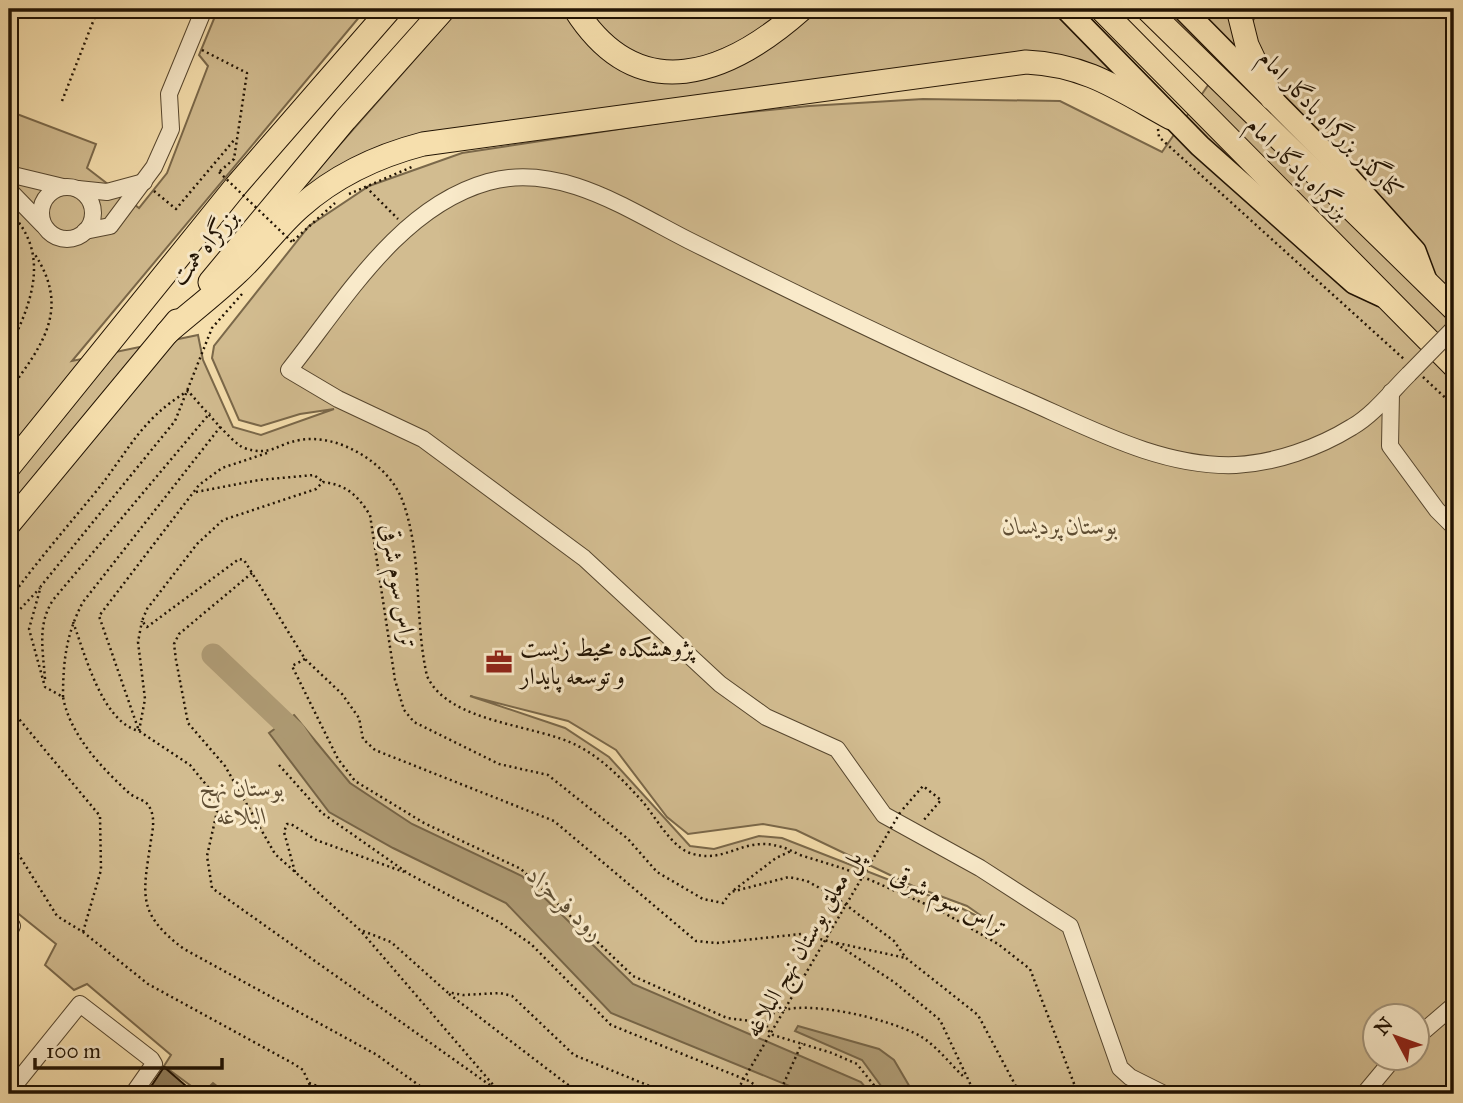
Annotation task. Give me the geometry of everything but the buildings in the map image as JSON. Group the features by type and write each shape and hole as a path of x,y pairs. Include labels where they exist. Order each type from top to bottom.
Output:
{"highway":[{"name":"بزرگراه همت","path":"9,467 236,186 390,9"},
{"name":"بزرگراه همت","path":"9,524 345,120 444,9"},
{"path":"575,9 597,38 631,62 659,70 687,72 727,61 752,48 802,9"},
{"name":"بزرگراه یادگار امام","path":"1101,9 1454,366"},
{"name":"بزرگراه یادگار امام","path":"1147,9 1454,309"},
{"path":"1238,9 1247,45 1272,98"},
{"path":"167,333 237,273 299,207 321,190 362,165 423,144 1026,62 1055,64 1097,76 1164,121"}],"main road":[{"path":"1066,9 1164,121 1354,282 1393,302"},
{"name":"کنارگذر بزرگراه یادگار امام","path":"1183,9 1272,98 1415,251 1428,285"}],"street":[{"path":"85,231 110,226 155,167 171,129 169,94 204,9"},
{"path":"9,174 70,188 107,192 144,182"},
{"path":"1164,1094 1130,1077 1120,1068 1070,926 980,868 884,815 837,749 766,717 720,684 584,558 491,487 423,439 338,398 289,370 406,227 427,209 460,192 490,181 525,177 585,188 876,334 1105,435 1171,459 1236,465 1295,454 1353,427 1391,392 1410,368 1454,328"},
{"path":"9,190 43,225 55,236 63,239 79,236 85,231 90,224 93,208 85,194 70,188 48,194 41,209 43,225"},
{"path":"1391,392 1390,446 1437,509 1454,527"},
{"path":"9,1092 80,1004 154,1064 133,1094"},
{"path":"1432,1024 1454,1005"},
{"path":"1364,1094 1382,1072"}],"path":[{"path":"62,101 99,9"},
{"path":"190,43 247,73 234,159 219,173 292,242"},
{"path":"1164,121 1159,137 1454,406"},
{"path":"144,182 176,209 237,137"},
{"path":"286,247 342,197 421,163"},
{"path":"366,187 406,227"},
{"path":"9,210 25,230 34,253 48,274 54,312 39,350 9,391"},
{"path":"9,349 27,311 35,277 34,253"},
{"path":"9,621 41,586 175,421 212,328 249,286"},
{"path":"188,391 242,447 270,452"},
{"path":"9,600 53,541 96,492 145,423 162,406 188,391"},
{"path":"45,687 43,615 52,600 210,413"},
{"path":"222,425 95,584 73,620 63,655 66,716 90,752 132,796 148,803 152,811 154,825 145,893 156,927 184,949 377,1055 431,1094"},
{"path":"139,732 99,616 199,485 222,468 299,440 328,441 372,462 396,484 413,533 424,662 432,686 445,698 494,722 562,739 598,758 642,801 664,827 670,839 693,855 766,842 780,844 800,855"},
{"path":"139,732 145,699 138,642 142,621 154,598 197,544 223,520 316,489 323,482 314,475 300,476 260,480 196,492"},
{"name":"تراس سوم شرقی","path":"323,482 341,485 358,497 370,515 395,680 404,710 415,722 499,764 548,775 628,839 657,872 704,899 723,903 731,892 791,850 845,869 939,910 1013,955 1030,969 1079,1094"},
{"path":"9,549 17,555 9,566"},
{"path":"142,621 148,627 239,558 249,565 305,659 342,694 359,718 363,739 375,750 554,821 696,941 717,943 801,934 906,958"},
{"path":"252,573 178,634 174,643 188,723 225,766 275,854 296,876 360,930 494,1088"},
{"path":"41,586 29,629 45,687 63,696"},
{"path":"73,620 98,690 127,729 139,732 190,765 213,793 218,807 207,856 212,888 501,1094"},
{"path":"305,659 292,666 338,759 355,781 424,823 521,869 633,976 727,1018 766,1023"},
{"path":"9,707 100,816 100,870 83,932"},
{"path":"279,765 322,813 409,874 499,922 531,944 611,1026 749,1081 761,1089 780,1094 802,1042"},
{"name":"پل معلق بوستان نهج البلاغه","path":"735,1094 901,811 923,786 941,800 913,833"},
{"path":"296,876 284,832 286,824 291,824 316,840 409,874"},
{"path":"9,839 57,916 83,932 148,984 303,1070 314,1094"},
{"name":"تراس سوم شرقی","path":"731,892 789,877 807,881 834,896 894,941 906,958 978,1015 1020,1094"},
{"path":"360,930 391,942 447,992 580,1094"},
{"path":"835,943 894,982 940,1020 975,1094"},
{"path":"447,992 463,995 500,993 512,996 574,1055 669,1094"},
{"path":"881,1094 857,1064 802,1042 773,1035 767,1029 766,1023 770,1014 793,1009 877,1019 924,1038 966,1079"},
{"path":"309,1083 340,1094"}],"green space":[{"name":"بوستان پردیسان","path":"218,9 366,9 72,361 198,335 203,360 233,427 261,435 334,409 300,414 261,426 239,420 212,358 214,346 309,226 369,186 462,153 692,118 809,106 923,99 1060,101 1162,152 1233,49 1192,9 1231,9 1238,40 1254,19 1254,9 1454,9 1454,1094 227,1094 213,1083 202,1094 164,1066 171,1055 87,984 74,990 45,965 56,944 15,911 16,897 9,890 9,111 96,144 87,168 139,208 167,173 208,66 199,55","holes":["470,696 568,721 616,750 667,817 688,834 763,824 796,830 913,886 967,906 993,924 961,908 782,838 759,836 714,849 690,846 609,757 565,728"]},
{"path":"459,9 568,9 667,78 810,9 1056,9 1154,104 1067,60 444,135 283,209"},
{"path":"581,9 793,9 764,32 679,67 622,53"}],"shaded area":[{"path":"294,715 350,783 412,824 522,876 633,984 861,1082 871,1094 809,1094 611,1013 506,903 393,848 329,812 269,733"},
{"path":"798,1026 879,1049 894,1060 914,1094 887,1094 862,1060 795,1031"}],"waterway":[{"name":"رود فرحزاد","path":"213,655 294,732 304,747"}],"place":[{"name":"پژوهشکده محیط زیست و توسعه پایدار","path":"499,662"}],"park label":[{"name":"بوستان نهج البلاغه","path":"242,802"}]}
